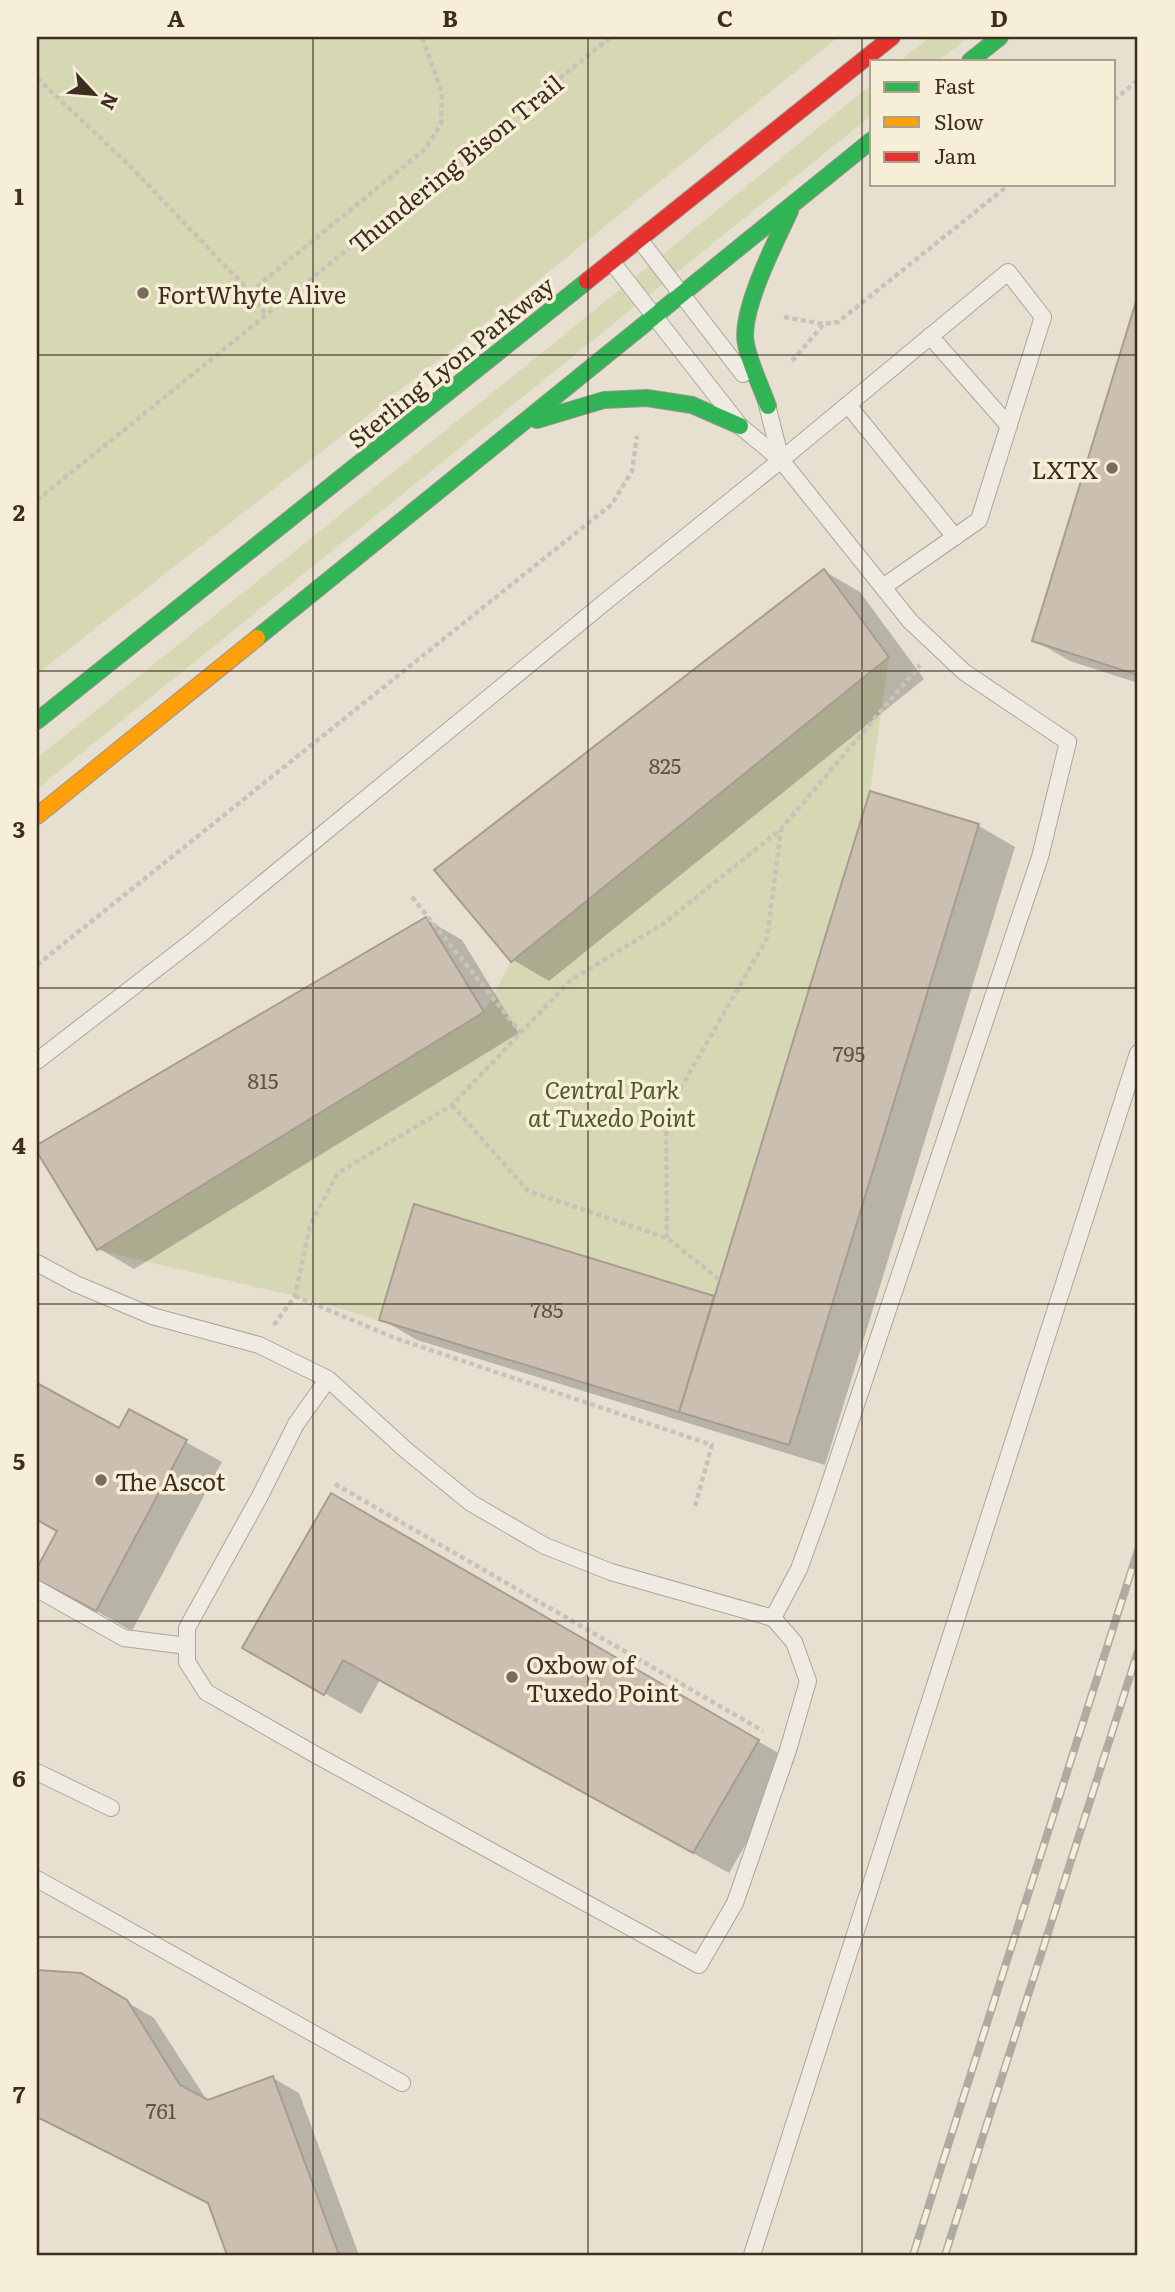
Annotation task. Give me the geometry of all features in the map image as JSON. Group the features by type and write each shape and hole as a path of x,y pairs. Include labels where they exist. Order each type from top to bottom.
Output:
{"main road":[{"name":"Sterling Lyon Parkway","path":"37,721 892,37"},
{"path":"971,60 1000,37"},
{"path":"37,816 870,142"},
{"path":"768,406 744,342 749,310 761,272 794,203"},
{"path":"518,426 604,400 647,398 692,405 740,426"}],"lane":[{"path":"639,239 768,406 781,460"},
{"path":"611,261 740,426 781,460 910,621 964,672 1068,742 1040,858 825,1496 799,1569 773,1618"},
{"path":"37,1060 195,939 1008,272 1043,317 979,520 883,587"},
{"path":"930,336 1009,426"},
{"path":"848,405 955,537"},
{"path":"752,2255 1138,1054"},
{"path":"37,1263 76,1284 152,1316 259,1345 328,1379 407,1451 471,1503 545,1546 611,1572 773,1618 793,1642 808,1681 788,1750 736,1903 699,1965 328,1762 206,1692 187,1662 187,1628 260,1496 296,1424 328,1379"},
{"path":"37,1589 124,1638 187,1646"},
{"path":"37,1772 111,1808"},
{"path":"37,1879 402,2083"}],"path":[{"path":"250,292 425,149 441,124 442,93 422,37"},
{"name":"Thundering Bison Trail","path":"37,500 611,37"},
{"path":"37,78 131,167 250,292 266,315"},
{"path":"1116,98 1138,80"},
{"path":"749,310 823,324 838,322 1008,186"},
{"path":"37,965 612,503 632,471 647,398"},
{"path":"259,1345 295,1296 310,1226 338,1173 452,1105 572,980 663,924 781,829 937,646"},
{"path":"667,1238 666,1114 767,938 781,829"},
{"path":"412,897 522,1033"},
{"path":"452,1105 528,1191 667,1238 720,1280"},
{"path":"295,1296 395,1338 712,1445 694,1510"},
{"path":"335,1484 763,1731"}],"green space":[{"path":"37,37 838,37 482,326 37,674"},
{"path":"930,37 969,37 939,60 901,60"},
{"path":"870,86 870,117 37,789 37,758"},
{"name":"Central Park at Tuxedo Point","path":"889,657 870,791 714,1296 415,1204 379,1320 295,1296 97,1250 484,1012 511,962"}],"building":[{"name":"LXTX","path":"1138,295 1138,675 1032,641"},
{"path":"824,569 889,657 511,962 434,870"},
{"path":"870,791 979,824 789,1445 679,1412"},
{"path":"426,917 484,1012 97,1250 37,1152 37,1145"},
{"path":"414,1204 714,1296 679,1412 379,1320"},
{"name":"The Ascot","path":"37,1383 119,1428 129,1409 187,1440 96,1611 37,1580 37,1568 57,1531 37,1520"},
{"name":"Oxbow of Tuxedo Point","path":"331,1493 759,1740 693,1853 343,1660 324,1695 242,1648"},
{"path":"37,1970 81,1973 127,2000 180,2085 208,2100 273,2076 339,2255 227,2255 208,2203 37,2117"}],"railway":[{"path":"913,2255 1138,1550"},
{"path":"945,2255 1138,1651"}],"traffic: fast":[{"path":"971,60 1000,37"},
{"path":"257,638 870,142"},
{"path":"768,406 750,360 745,330 760,277 790,211"},
{"path":"37,721 587,281"},
{"path":"537,420 604,400 647,398 692,405 740,426"}],"traffic: slow":[{"path":"37,816 257,638"}],"traffic: jam":[{"path":"587,281 892,37"}],"place":[{"name":"FortWhyte Alive","path":"143,293"},
{"name":"LXTX","path":"1112,468"},
{"name":"The Ascot","path":"101,1480"},
{"name":"Oxbow of Tuxedo Point","path":"512,1677"}]}
